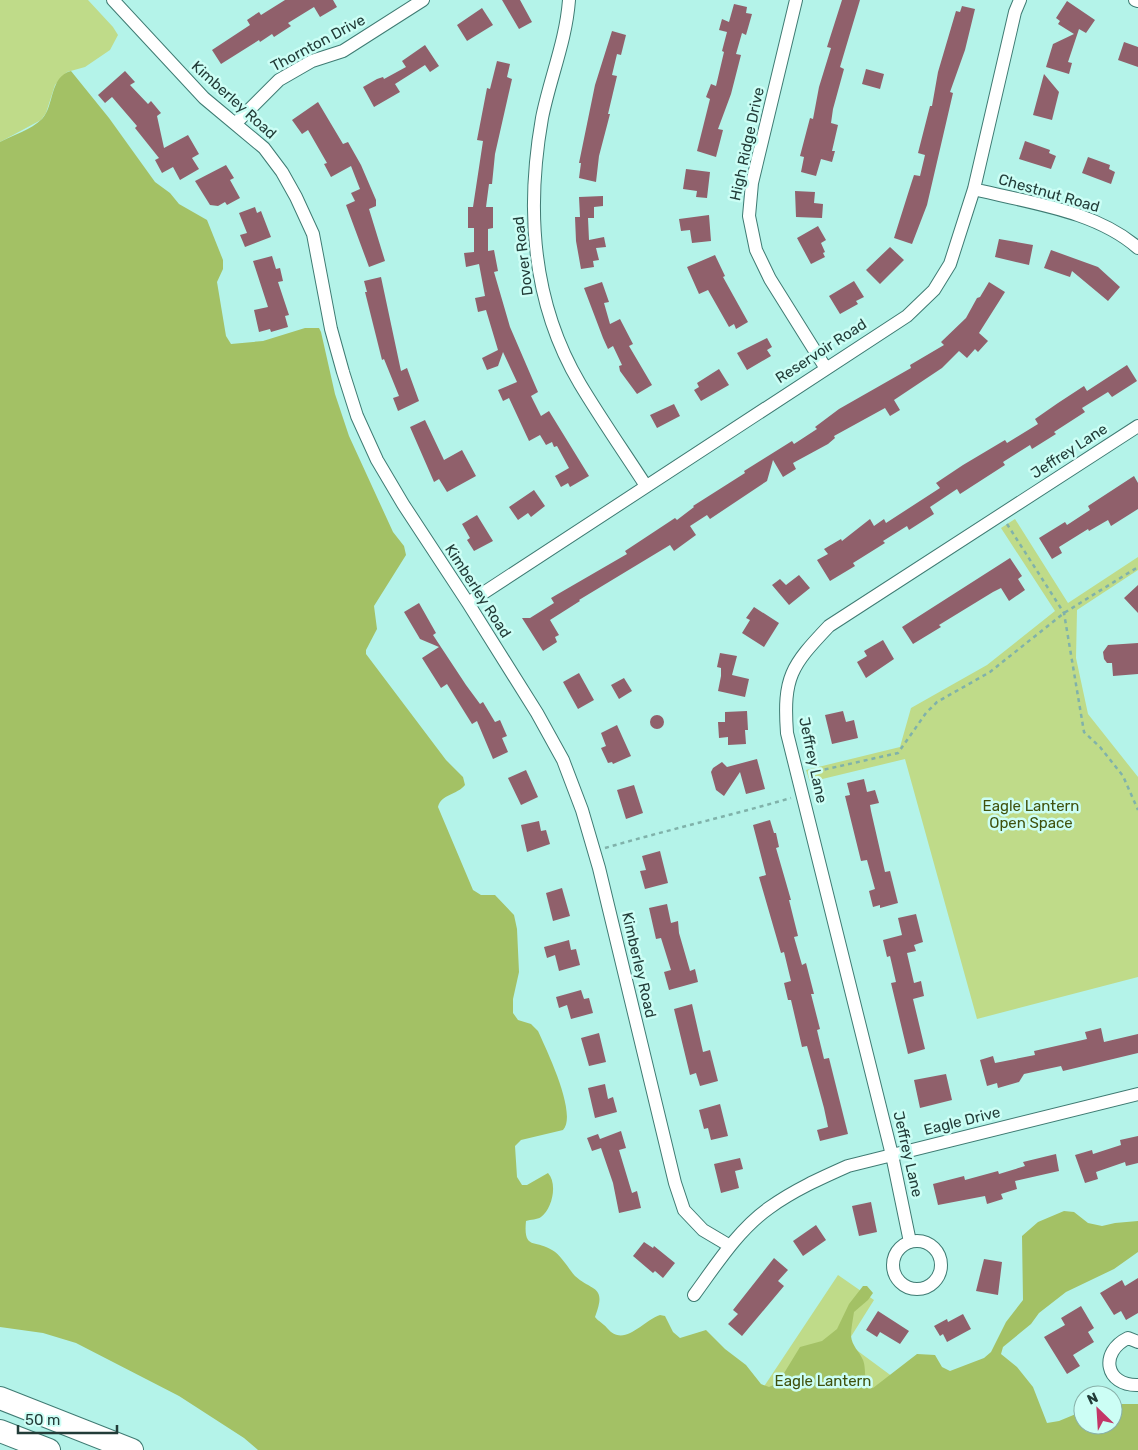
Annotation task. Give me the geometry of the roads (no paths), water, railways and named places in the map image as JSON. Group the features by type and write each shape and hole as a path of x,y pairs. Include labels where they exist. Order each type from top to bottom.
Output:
{"highway":[{"path":"0,1392 22,1406"},
{"path":"0,1398 132,1450"},
{"path":"0,1431 49,1450"}],"street":[{"name":"Kimberley Road","path":"113,0 204,98 236,122 264,148 282,172 296,197 313,234 331,329 358,416 377,460 398,497 468,603 537,713 563,760 582,810 594,851 675,1182 684,1210 703,1230 730,1246"},
{"name":"Thornton Drive","path":"236,122 279,80 312,61 343,51 423,0"},
{"name":"Dover Road","path":"569,0 568,24 542,117 535,179 534,228 541,288 556,335 579,383 646,486"},
{"name":"High Ridge Drive","path":"796,0 752,183 749,216 756,250 770,279 825,367"},
{"name":"Reservoir Road","path":"468,603 825,367 907,316 934,290 950,264 974,189 1015,12 1020,0"},
{"name":"Chestnut Road","path":"974,189 1076,215 1126,238 1138,248"},
{"name":"Jeffrey Lane","path":"910,1242 892,1155 787,733 785,701 790,676 805,651 828,626 1138,426"},
{"name":"Eagle Drive","path":"694,1295 730,1246 768,1209 806,1185 848,1166 1138,1094"},
{"path":"1138,1342 1128,1338 1116,1344 1110,1354 1109,1367 1116,1379 1131,1385 1138,1385"}],"park label":[{"name":"Eagle Lantern Open Space","path":"1031,814"},
{"name":"Eagle Lantern","path":"823,1381"}]}
